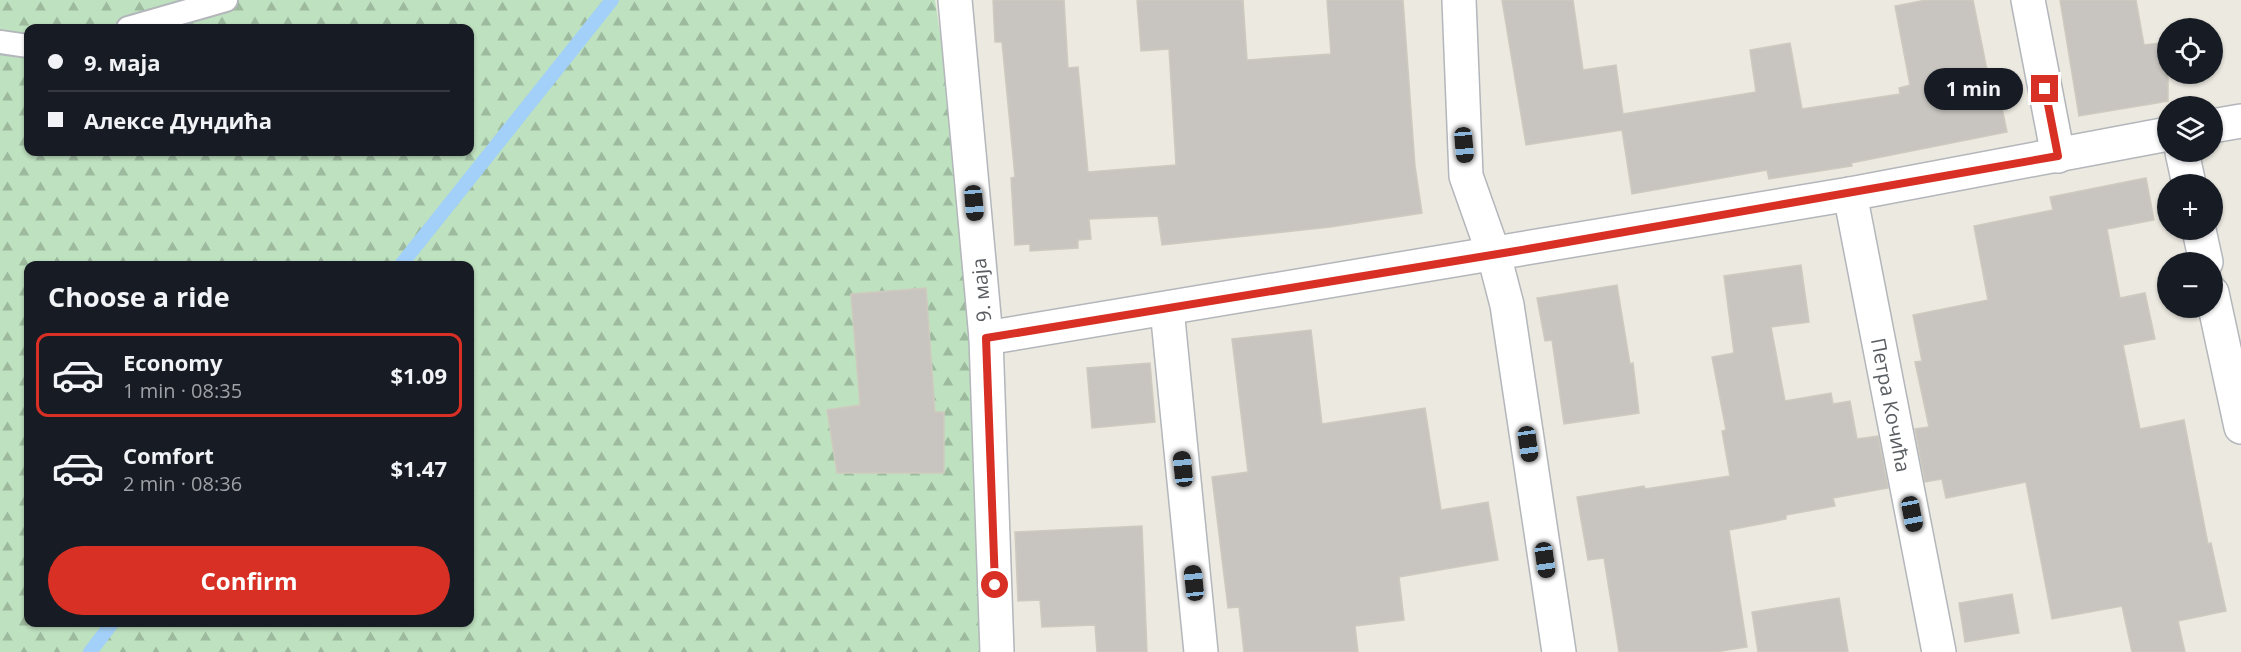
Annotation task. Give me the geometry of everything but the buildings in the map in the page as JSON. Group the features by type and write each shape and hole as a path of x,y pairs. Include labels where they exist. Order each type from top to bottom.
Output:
{"street":[{"name":"9. маја","path":"955,0 986,338 998,652"},
{"path":"1459,0 1466,176 1494,255 1507,305 1559,652"},
{"path":"2028,0 2058,156"},
{"path":"2223,124 2241,122"},
{"path":"986,338 1850,194 2157,136"},
{"name":"Петра Кочића","path":"1850,194 1939,652"},
{"path":"1167,309 1201,652"},
{"path":"2217,318 2241,427"}],"lane":[{"path":"142,24 226,0"},
{"path":"0,42 24,45"}],"green space":[{"path":"0,0 935,0 986,338 997,652 0,652"}],"waterway":[{"path":"404,261 612,0"},
{"path":"90,652 109,627"}],"route":[{"path":"995,585 986,338 1516,251 2058,156 2045,89"}]}
